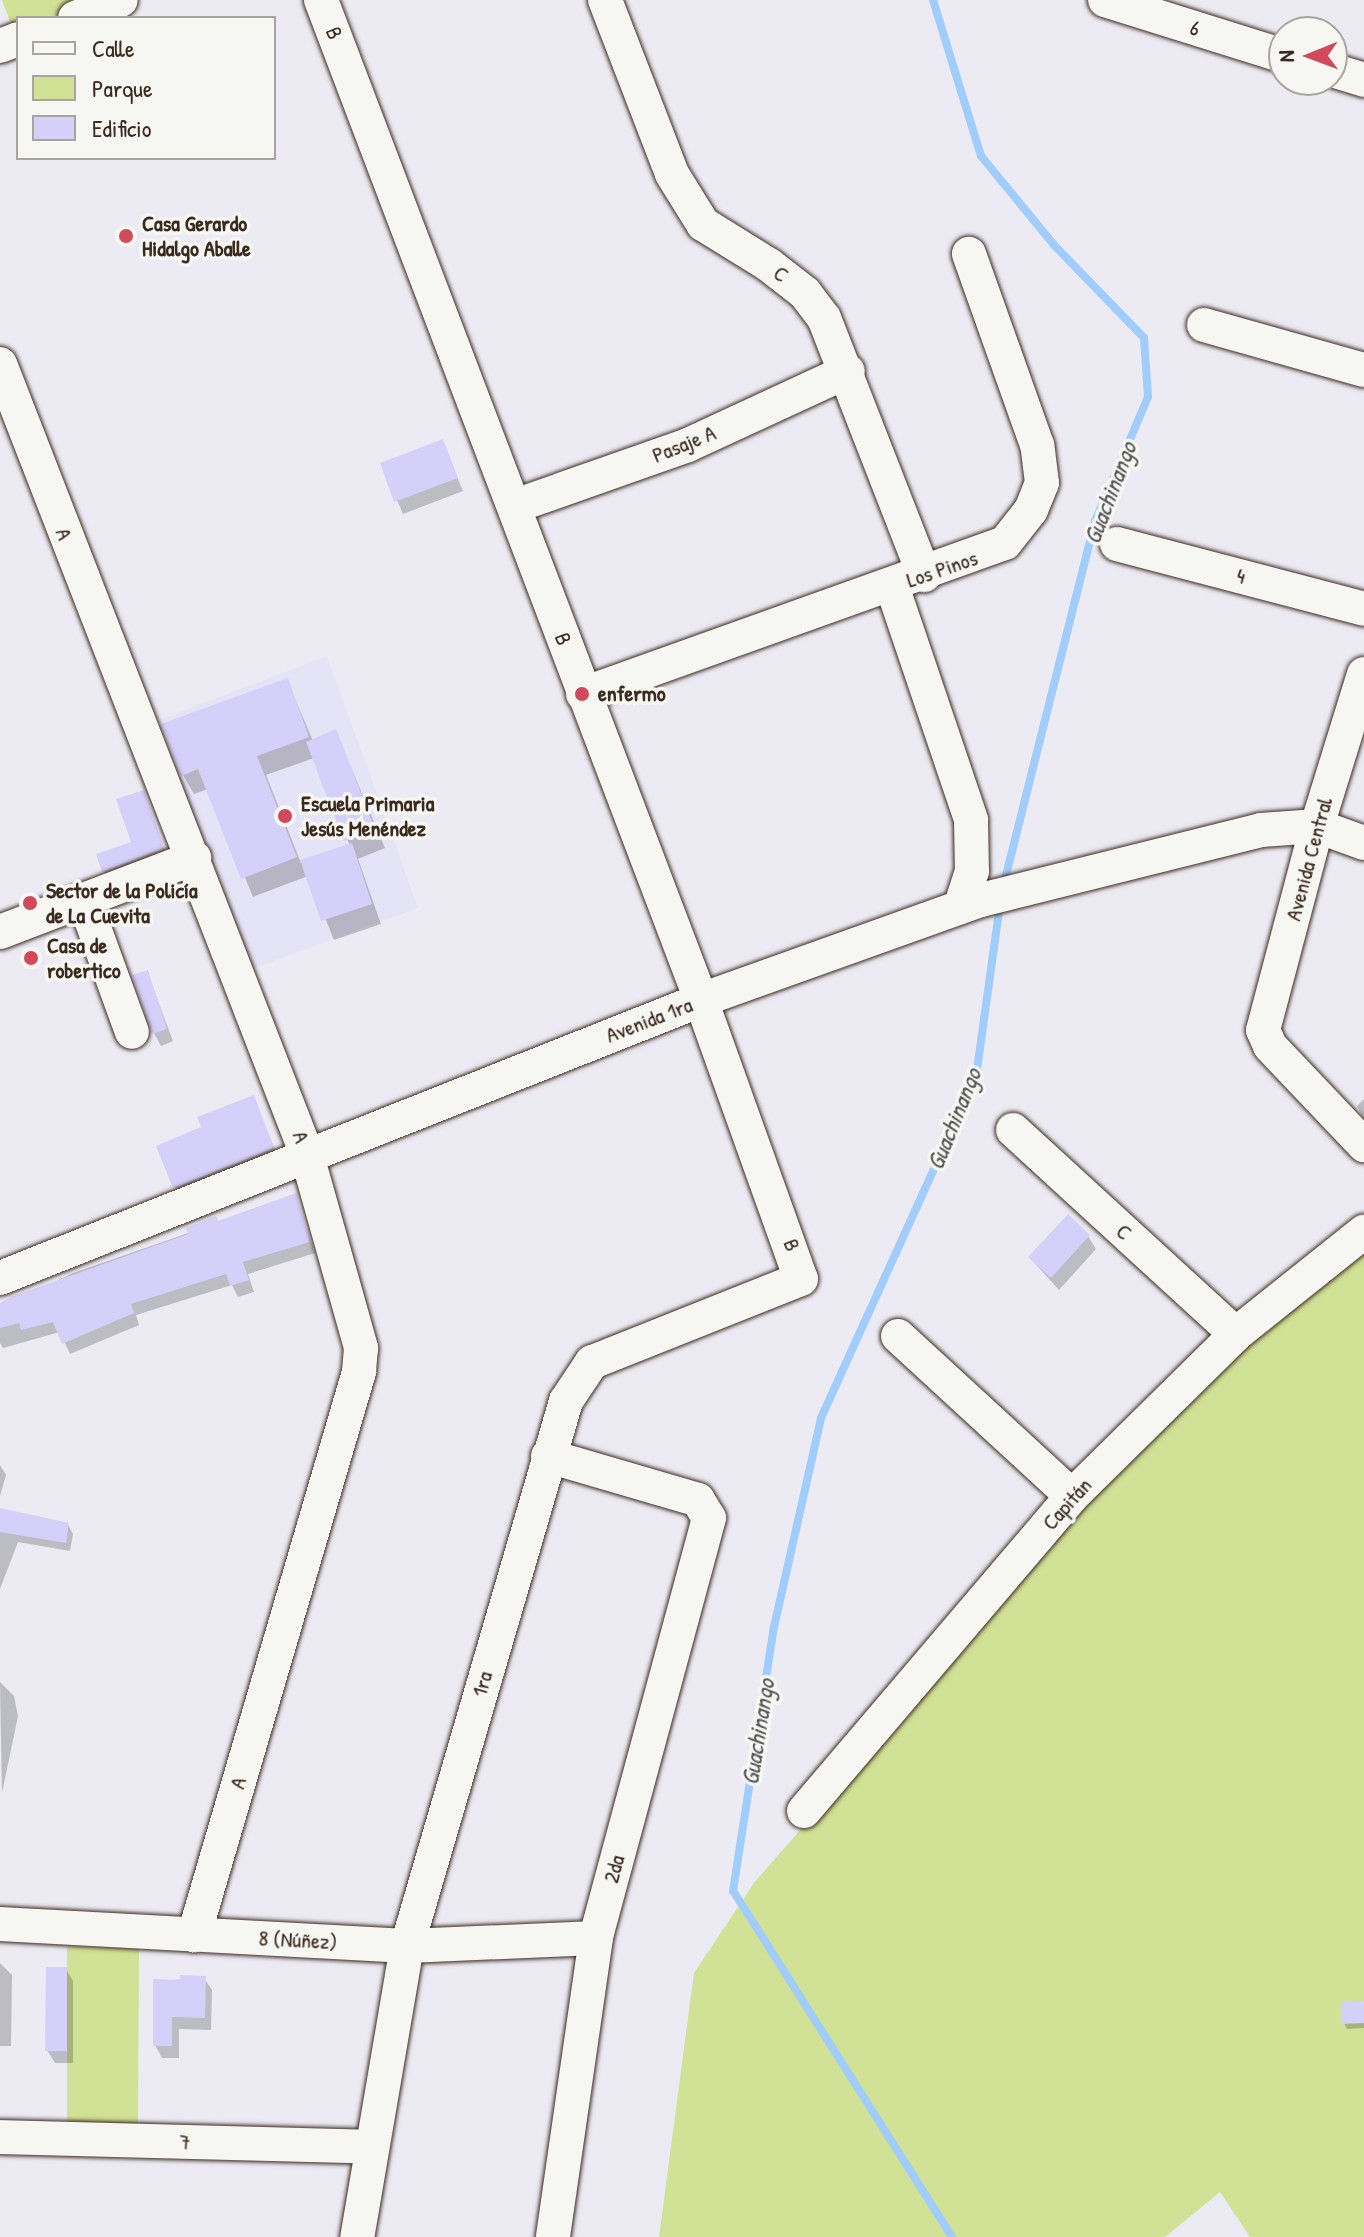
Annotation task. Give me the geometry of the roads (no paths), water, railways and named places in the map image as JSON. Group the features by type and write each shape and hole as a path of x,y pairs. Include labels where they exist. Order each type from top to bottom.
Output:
{"street":[{"name":"B","path":"321,0 701,1000 801,1279"},
{"name":"C","path":"605,0 672,174 703,224 805,293 824,318 848,371 908,580 971,820 970,904"},
{"name":"6","path":"1105,0 1268,51"},
{"name":"Los Pinos","path":"583,694 1005,543 1031,510 1042,483 1037,445 969,254"},
{"path":"1204,325 1364,370"},
{"name":"A","path":"0,364 306,1152 357,1321 359,1372 194,1935"},
{"name":"Pasaje A","path":"515,506 688,445 848,371"},
{"name":"4","path":"1117,544 1364,609"},
{"name":"Avenida Central","path":"1364,674 1317,826 1263,1030 1270,1046 1364,1145"},
{"path":"1317,826 1364,843"},
{"name":"Avenida 1ra","path":"0,1278 306,1152 701,1000 970,904 1261,830 1317,826"},
{"path":"0,932 85,903 194,858"},
{"path":"85,903 132,1032"},
{"name":"C","path":"1013,1130 1236,1334"},
{"name":"Capitán","path":"804,1811 1072,1496 1236,1334 1364,1232"},
{"name":"1ra","path":"357,2237 370,2147 407,1946 566,1401 592,1362 801,1279"},
{"path":"898,1336 1072,1496"},
{"name":"2da","path":"548,1456 698,1500 706,1508 709,1518 596,1938 553,2237"},
{"name":"8 (Núñez)","path":"0,1924 407,1946 596,1938"},
{"name":"7","path":"0,2137 370,2147"}],"waterway":[{"name":"Guachinango","path":"933,0 981,156 1054,245 1144,338 1148,397 1095,521 1003,887"},
{"name":"Guachinango","path":"952,2237 733,1891 774,1627 821,1418 976,1077 1000,904"}],"place":[{"name":"Casa Gerardo Hidalgo Aballe","path":"126,236"},
{"name":"enfermo","path":"582,694"},
{"name":"Escuela Primaria Jesús Menéndez","path":"285,816"},
{"name":"Sector de la Policía de La Cuevita","path":"30,903"},
{"name":"Casa de robertico","path":"31,958"}]}
